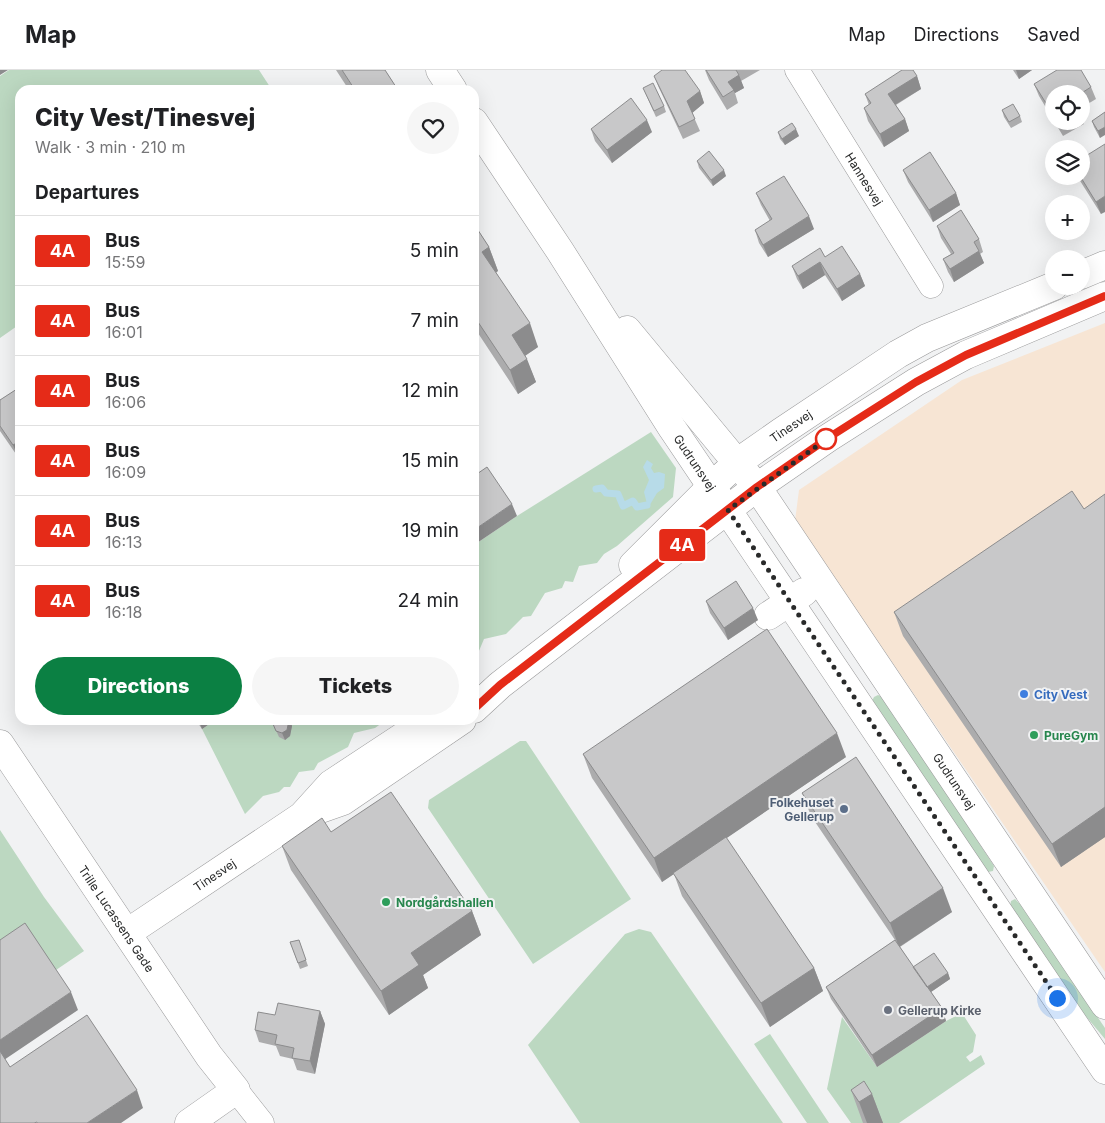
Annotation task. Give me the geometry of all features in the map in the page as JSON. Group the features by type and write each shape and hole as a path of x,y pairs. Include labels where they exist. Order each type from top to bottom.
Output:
{"street":[{"path":"440,70 450,85"},
{"name":"Hannesvej","path":"797,70 931,286"},
{"name":"Gudrunsvej","path":"479,130 560,251 672,428 728,510 779,609 987,894 1105,1070"},
{"name":"Gudrunsvej","path":"560,251 757,487 1105,1005"},
{"path":"1090,271 1105,265"},
{"name":"Tinesvej","path":"572,630 712,486 738,462 898,354 927,338 1045,290"},
{"name":"Tinesvej","path":"479,704 500,685 757,487 828,438 916,382 966,355 1105,296"},
{"path":"779,609 820,581"},
{"name":"Tinesvej","path":"479,694 500,685"},
{"name":"Tinesvej","path":"302,816 331,784 420,725"},
{"name":"Tinesvej","path":"127,932 302,816 343,801 455,725"},
{"name":"Trille Lucassens Gade","path":"0,744 209,1056 236,1090"},
{"path":"987,894 1017,874"},
{"path":"189,1123 236,1090 262,1123"}],"shaded area":[{"path":"1105,323 1105,972 795,521 799,490 962,380"}],"green space":[{"path":"9,70 259,70 269,85 15,85 15,328 0,338 0,76"},
{"path":"651,432 676,468 673,497 617,546 604,554 597,563 579,566 573,582 565,581 562,588 545,593 531,616 523,617 506,634 484,639 479,651 479,542"},
{"path":"878,695 884,698 994,866 993,871 988,872 984,869 872,701"},
{"path":"208,725 379,725 375,728 354,733 348,747 318,763 314,770 299,772 290,787 284,787 279,792 263,796 245,814 202,729"},
{"path":"520,741 526,741 631,899 533,964 428,808 429,800"},
{"path":"0,830 44,897 84,951 0,1008"},
{"path":"1015,899 1022,906 1105,1028 1105,1039 1079,1008 1010,906 1011,901"},
{"path":"639,929 651,932 783,1123 580,1123 528,1045 625,934"},
{"path":"962,1013 976,1035 973,1052 966,1057 970,1062 981,1055 985,1064 899,1123 851,1123 827,1089 842,1017 877,1067 946,1021"},
{"path":"770,1034 829,1123 807,1123 754,1044"}],"water":[{"path":"647,460 653,464 651,468 654,473 665,474 664,488 657,493 648,508 644,492 649,480 643,467"}],"building":[{"path":"342,70 385,70 395,85 352,85"},
{"path":"662,70 685,70 700,91 687,101 695,119 679,127 654,76"},
{"path":"706,70 736,70 739,75 728,82 734,90 723,97"},
{"path":"902,70 913,70 917,76 888,94 905,119 880,134 864,108 871,103 865,94"},
{"path":"1057,70 1081,70 1090,85 1045,85 1045,102 1034,84"},
{"path":"653,83 664,106 654,111 643,88"},
{"path":"631,98 647,120 607,150 591,129"},
{"path":"1013,104 1020,116 1009,122 1002,110"},
{"path":"1105,112 1105,127 1098,131 1092,121"},
{"path":"792,123 796,129 782,139 778,132"},
{"path":"1105,144 1105,196 1096,202 1086,185 1090,185 1090,153"},
{"path":"709,151 724,170 711,180 697,161"},
{"path":"930,152 956,193 929,210 903,170"},
{"path":"784,176 809,216 763,245 755,230 772,219 756,193"},
{"path":"961,210 979,239 974,242 979,251 950,269 943,259 954,253 937,226"},
{"path":"479,232 489,247 482,252 530,323 512,335 527,359 510,370 479,324"},
{"path":"842,246 860,274 837,289 820,262 798,276 792,266 820,248 825,257"},
{"path":"15,390 15,444 13,445 0,426 0,400"},
{"path":"487,467 512,504 479,527 479,473"},
{"name":"City Vest","path":"1072,491 1084,509 1105,494 1105,807 1052,844 894,612"},
{"path":"736,581 753,608 724,628 706,601"},
{"path":"767,629 837,733 654,858 583,754"},
{"path":"273,725 288,725 287,730 282,733 276,731"},
{"path":"856,757 943,888 890,923 802,793"},
{"name":"Nordgårdshallen","path":"391,792 472,911 411,953 419,965 381,991 282,846 322,818 331,832"},
{"path":"726,837 814,968 761,1003 673,873"},
{"path":"25,923 71,992 0,1040 0,940"},
{"path":"299,940 306,960 298,963 290,942"},
{"name":"Gellerup Kirke","path":"895,940 942,1008 872,1055 826,987"},
{"path":"934,953 948,973 927,987 913,967"},
{"path":"278,1003 320,1011 310,1061 292,1058 294,1048 275,1044 277,1035 255,1030 258,1012 275,1015"},
{"path":"87,1015 137,1090 87,1123 0,1123 0,1051 10,1067"},
{"path":"864,1081 872,1094 859,1102 851,1090"}],"waterway":[{"path":"596,489 602,488 606,493 618,494 623,506 633,501 637,507 647,505"}],"bus line":[{"name":"4A","path":"479,704 500,685 757,487 828,438 916,382 966,355 1105,296"}],"place":[{"name":"City Vest","path":"1024,694"},
{"name":"PureGym","path":"1034,735"},
{"name":"Folkehuset Gellerup","path":"844,809"},
{"name":"Nordgårdshallen","path":"386,902"},
{"name":"Gellerup Kirke","path":"888,1010"}],"route":[{"path":"826,439 828,438 757,487 728,510 1057,998"}]}
